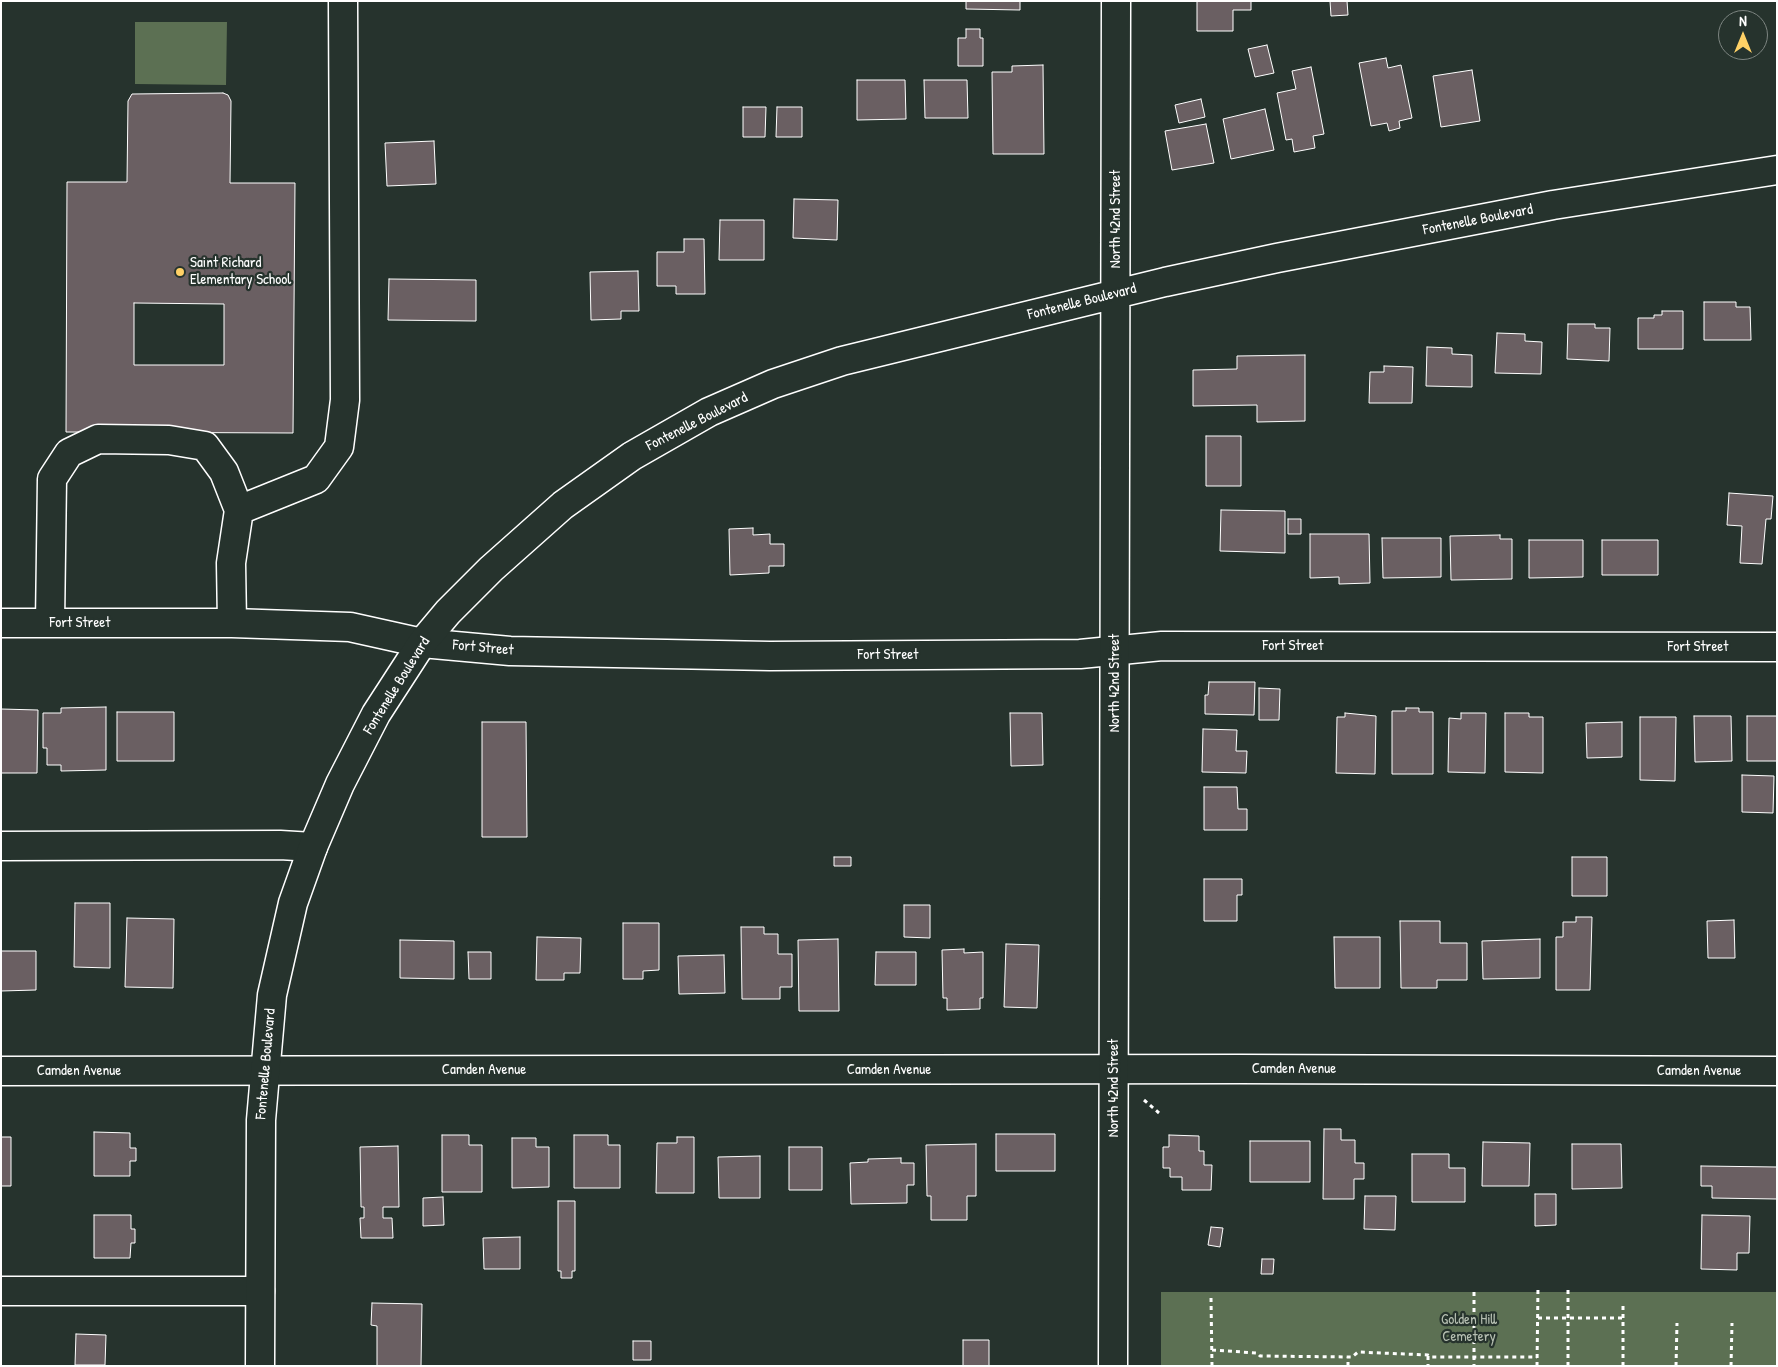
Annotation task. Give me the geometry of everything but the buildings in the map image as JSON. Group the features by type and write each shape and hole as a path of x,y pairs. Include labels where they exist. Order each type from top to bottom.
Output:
{"main road":[{"path":"239,510 316,479 339,447 345,400 343,1"},
{"name":"North 42nd Street","path":"1113,1366 1116,1"},
{"name":"Fontenelle Boulevard","path":"260,1366 261,1120 276,972 293,903 313,847 340,784 376,714 422,643 448,612 491,569 563,505 632,456 708,412 772,384 842,360 1116,294 1277,258 1543,207 1777,170"},
{"path":"50,623 52,479 69,453 98,439 169,440 205,446 224,472 239,510 231,563 232,623"},
{"name":"Fort Street","path":"1,623 232,623 350,627 422,643 510,651 770,656 1080,654 1162,646 1777,647"},
{"path":"1,846 280,845 313,847"},
{"name":"Camden Avenue","path":"1,1071 1777,1071"},
{"path":"1,1291 260,1291"}],"path":[{"path":"1144,1100 1159,1113"},
{"path":"1537,1366 1538,1287"},
{"path":"1568,1288 1568,1366"},
{"path":"1474,1292 1474,1366"},
{"path":"1211,1298 1212,1366"},
{"path":"1623,1366 1624,1304"},
{"path":"1538,1318 1624,1318"},
{"path":"1676,1366 1677,1323"},
{"path":"1731,1366 1732,1323"},
{"path":"1212,1350 1257,1353 1260,1356 1352,1357 1358,1352 1428,1355 1432,1357 1537,1357"},
{"path":"1428,1355 1428,1366"},
{"path":"1348,1357 1348,1366"}],"green space":[{"path":"135,22 227,22 226,85 135,84"},
{"name":"Golden Hill Cemetery","path":"1161,1292 1777,1292 1777,1366 1161,1366"}],"place":[{"name":"Saint Richard Elementary School","path":"180,272"}]}
